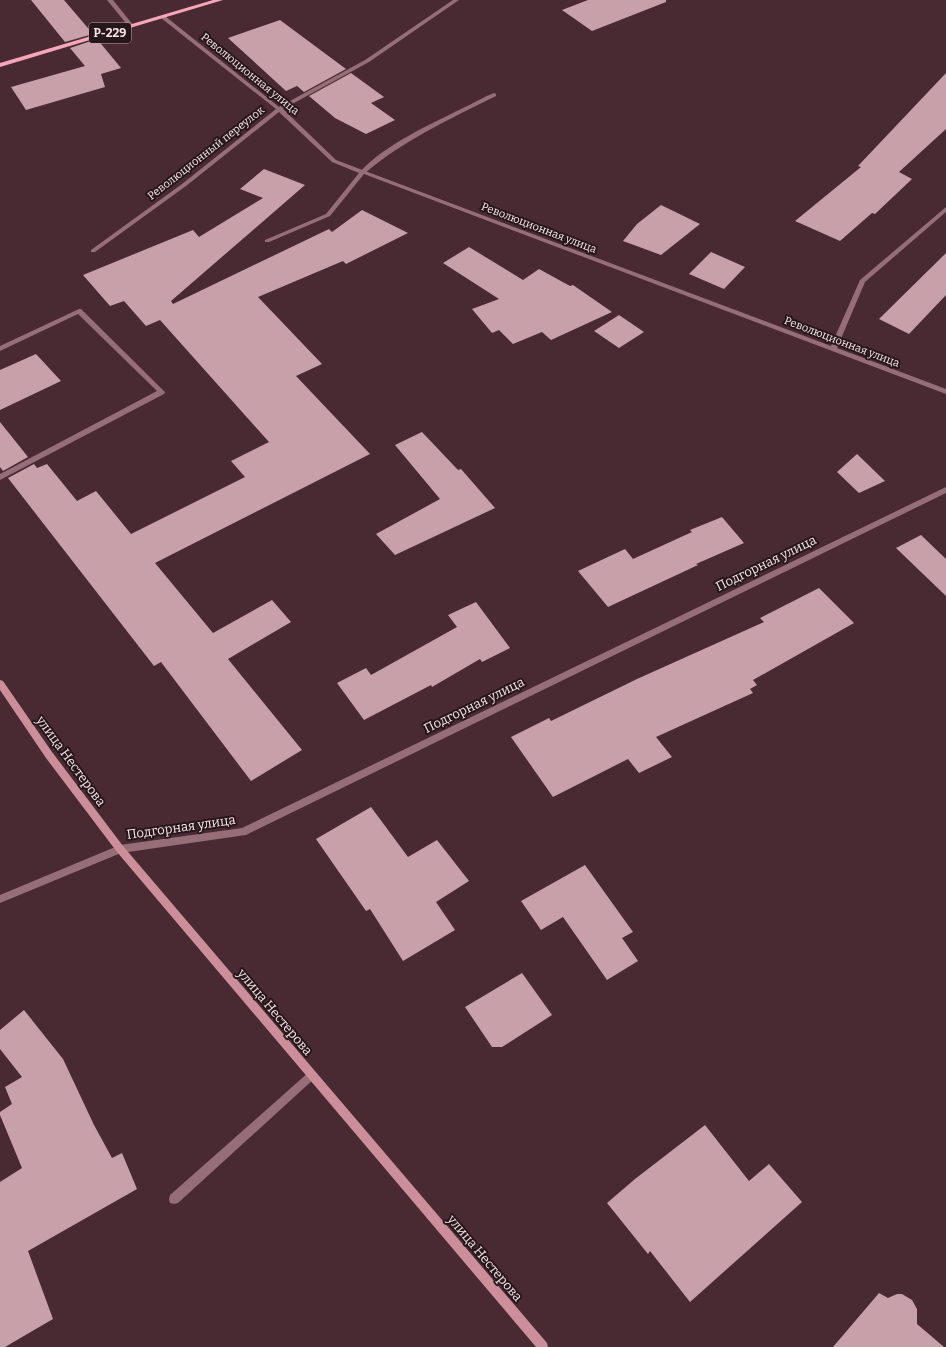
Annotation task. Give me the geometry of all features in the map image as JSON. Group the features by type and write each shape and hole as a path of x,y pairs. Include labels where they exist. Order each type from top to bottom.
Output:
{"main road":[{"name":"Р-229","path":"0,65 220,0"},
{"name":"улица Нестерова","path":"0,683 49,755 120,849 543,1347"}],"street":[{"path":"110,0 131,26"},
{"name":"Революционный переулок","path":"93,251 184,185 279,109 367,60 456,0"},
{"name":"Революционная улица","path":"163,17 279,109 334,161 946,392"},
{"path":"268,241 328,215 363,172 382,155 445,120 494,96"},
{"path":"834,350 862,281 946,209"},
{"path":"0,349 79,311 162,392 0,477"},
{"name":"Подгорная улица","path":"0,899 120,849 243,832 946,490"},
{"path":"174,1199 312,1076"}],"building":[{"path":"31,0 64,0 93,34 65,42"},
{"path":"588,0 666,0 666,2 592,31 562,10"},
{"path":"280,20 346,69 304,92 297,86 286,91 228,38"},
{"path":"97,39 121,68 101,74 105,87 26,110 11,87 85,66 70,48"},
{"path":"351,73 384,97 371,103 395,120 366,134 335,118 309,96"},
{"path":"946,73 946,129 899,172 912,179 875,214 872,213 840,241 795,221 861,167 858,166"},
{"path":"264,169 305,185 171,301 173,304 329,229 332,232 362,210 408,233 346,264 343,261 258,297 322,364 296,376 370,454 155,563 213,633 272,600 291,622 228,659 302,750 251,781 161,662 154,666 8,478 34,464 37,468 47,464 77,501 96,491 131,534 245,477 231,461 269,442 160,320 146,326 124,301 110,306 83,275 193,230 199,237 263,198 240,189"},
{"path":"661,205 700,224 661,255 623,241 637,224"},
{"path":"469,247 523,280 539,269 570,286 573,285 612,312 551,340 542,332 513,344 499,330 492,333 472,309 499,299 443,263"},
{"path":"711,252 745,267 724,289 689,274"},
{"path":"946,253 946,295 909,334 879,319"},
{"path":"619,315 644,332 619,348 594,331"},
{"path":"36,354 61,381 0,410 0,370"},
{"path":"0,422 28,457 3,471 0,467"},
{"path":"422,432 458,470 461,469 495,508 395,555 376,534 440,499 395,445"},
{"path":"857,454 885,481 859,493 837,472"},
{"path":"722,517 744,543 696,564 698,565 608,607 578,571 625,549 633,559 692,532 690,530"},
{"path":"921,535 946,559 946,596 896,548"},
{"path":"819,588 854,623 753,680 757,685 750,689 753,693 656,737 672,757 639,773 628,759 553,797 511,737 549,718 551,721 637,679 764,622 760,618"},
{"path":"476,602 510,648 482,662 480,659 432,687 431,685 364,720 337,683 366,668 371,675 457,627 448,615"},
{"path":"371,807 408,857 437,840 469,881 436,902 455,930 403,961 370,909 366,911 316,839"},
{"path":"585,865 633,932 622,938 638,961 607,980 563,917 541,930 521,901"},
{"path":"522,973 552,1015 502,1047 492,1047 465,1007"},
{"path":"24,1010 63,1059 94,1125 112,1158 122,1153 137,1189 28,1251 53,1319 5,1347 0,1347 0,1182 22,1168 0,1112 12,1104 5,1087 22,1077 0,1049 0,1030"},
{"path":"705,1125 749,1181 769,1164 802,1202 690,1302 650,1251 648,1254 607,1203 635,1179"},
{"path":"879,1293 888,1298 897,1294 902,1294 912,1300 917,1309 917,1324 944,1347 833,1347"}]}
